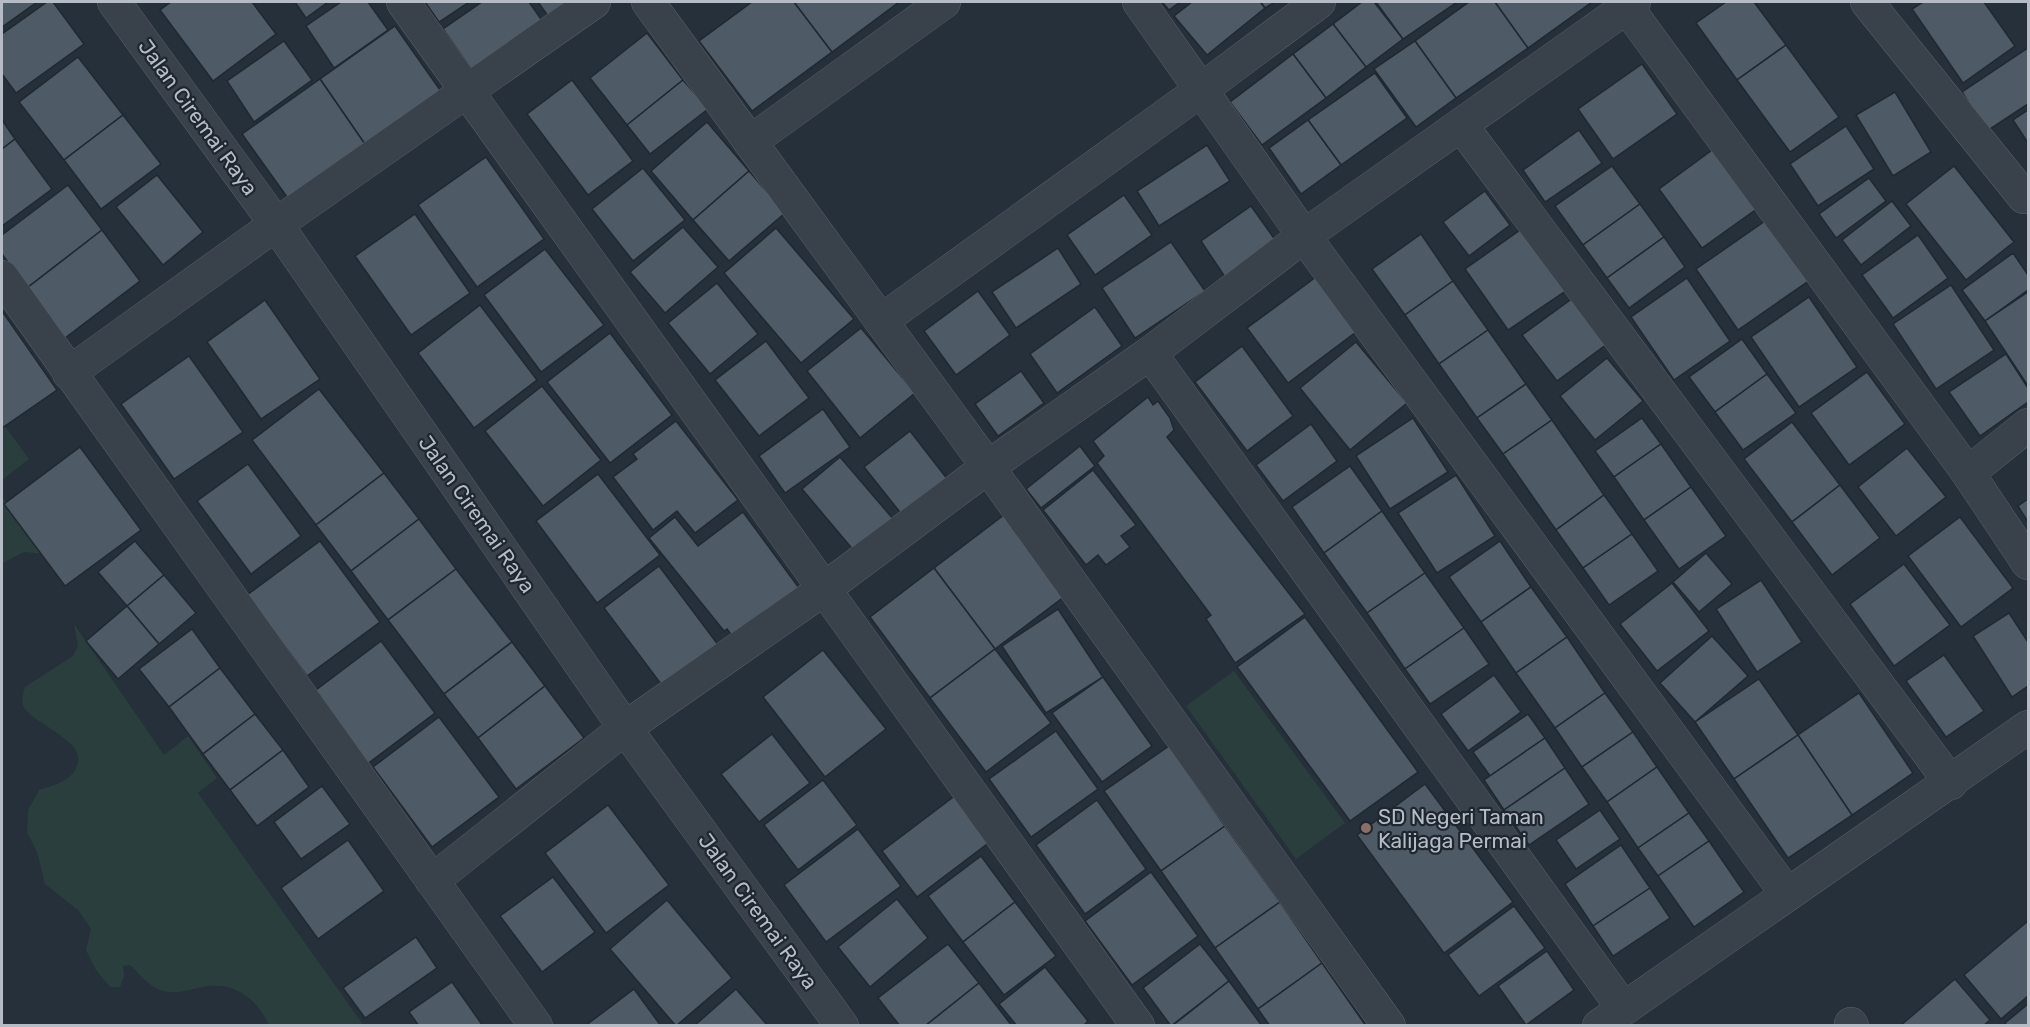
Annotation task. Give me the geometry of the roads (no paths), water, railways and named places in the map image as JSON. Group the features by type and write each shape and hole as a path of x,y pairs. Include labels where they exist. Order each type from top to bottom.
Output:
{"street":[{"name":"Jalan Ciremai Raya","path":"114,2 276,224 625,728 842,1026"},
{"path":"403,2 1138,1026"},
{"path":"69,373 276,224 594,2"},
{"path":"648,2 988,467 1389,1026"},
{"path":"750,142 944,2"},
{"path":"1139,2 1304,236 1787,894"},
{"path":"881,321 1319,2"},
{"path":"1867,2 2027,197"},
{"path":"432,881 625,728 824,589 988,467 1150,353 1304,236 1628,3 1968,473 2028,563"},
{"path":"1461,125 1951,783"},
{"path":"2,277 536,1026"},
{"path":"1150,353 1611,1017 1951,783 2028,727"},
{"path":"1968,473 2028,425"}],"place":[{"name":"SD Negeri Taman Kalijaga Permai","path":"1366,828"}]}
